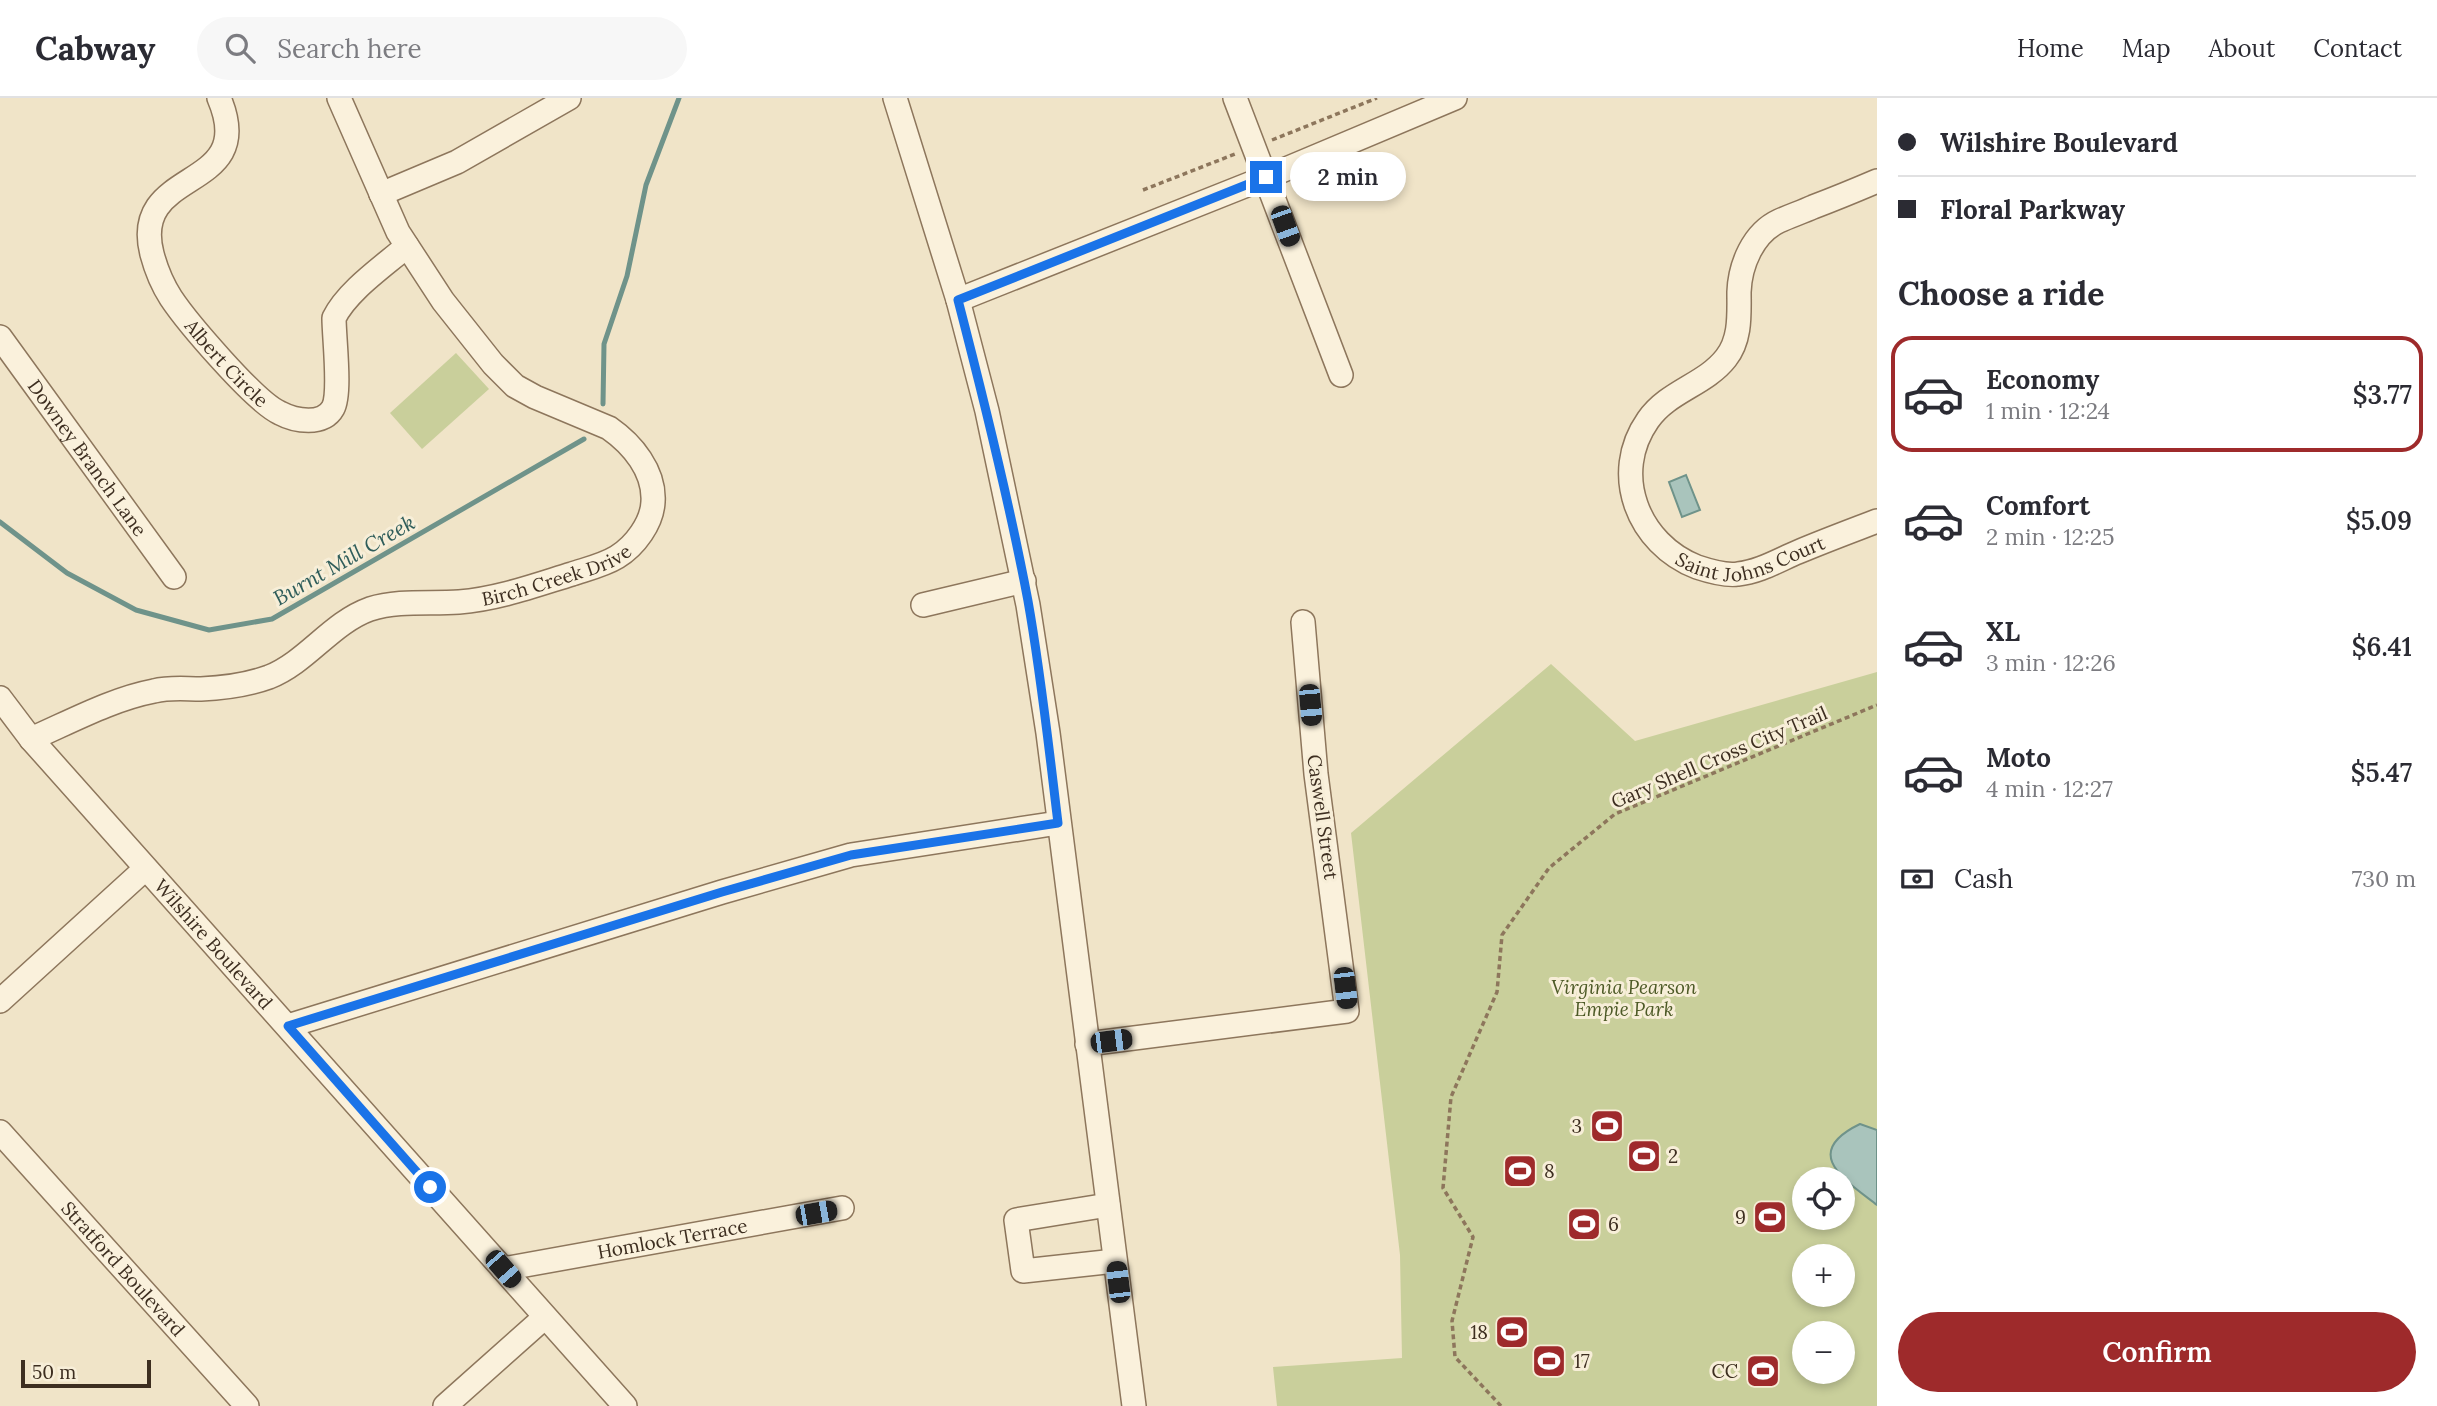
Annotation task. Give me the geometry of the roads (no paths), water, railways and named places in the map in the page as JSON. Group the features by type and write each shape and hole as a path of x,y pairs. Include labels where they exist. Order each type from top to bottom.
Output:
{"street":[{"name":"Albert Circle","path":"219,98 226,123 224,151 215,162 161,202 151,221 152,252 161,279 177,306 246,386 266,404 279,413 307,420 316,420 328,414 334,406 336,393 334,318 339,307 407,246"},
{"name":"Birch Creek Drive","path":"31,739 103,708 152,691 227,687 269,677 298,660 346,621 373,608 405,603 460,602 486,598 605,563 618,556 642,532 651,517 653,496 650,479 641,460 619,435 609,428 535,397 506,379 443,301 398,232 340,98"},
{"path":"380,194 457,162 569,98"},
{"path":"895,98 958,300 987,411 1024,580 1048,733 1134,1406"},
{"path":"1235,98 1341,375"},
{"path":"958,300 1266,177 1453,98"},
{"name":"Saint Johns Court","path":"1877,181 1780,220 1758,238 1749,251 1743,268 1739,324 1728,356 1701,379 1669,398 1648,419 1636,444 1630,472 1636,509 1655,539 1684,562 1724,574 1742,573 1766,565 1877,521"},
{"name":"Downey Branch Lane","path":"0,337 174,577"},
{"path":"923,605 1024,580"},
{"name":"Caswell Street","path":"1087,1044 1348,1011 1316,774 1303,622"},
{"name":"Wilshire Boulevard","path":"0,698 31,739 145,869 625,1406"},
{"path":"288,1026 851,855 1058,823"},
{"path":"0,1001 145,869"},
{"name":"Stratford Boulevard","path":"0,1132 247,1406"},
{"path":"1108,1205 1016,1220 1023,1271 1115,1261"},
{"name":"Homlock Terrace","path":"503,1269 842,1208"},
{"path":"446,1406 545,1317"}],"water":[{"path":"1686,475 1700,510 1682,517 1669,482"},
{"path":"1860,1124 1877,1130 1877,1205 1855,1188 1855,1167 1834,1166 1831,1156 1833,1145 1842,1135"}],"waterway":[{"name":"Burnt Mill Creek","path":"603,404 604,344 627,276 646,185 679,98"},
{"name":"Burnt Mill Creek","path":"0,522 67,573 136,610 209,630 272,619 584,439"}],"place":[{"name":"3","path":"1607,1126"},
{"name":"2","path":"1644,1156"},
{"name":"8","path":"1520,1171"},
{"name":"9","path":"1770,1217"},
{"name":"6","path":"1584,1224"},
{"name":"18","path":"1512,1332"},
{"name":"17","path":"1549,1361"},
{"name":"CC","path":"1763,1371"}],"park label":[{"name":"Virginia Pearson Empie Park","path":"1624,998"}]}
